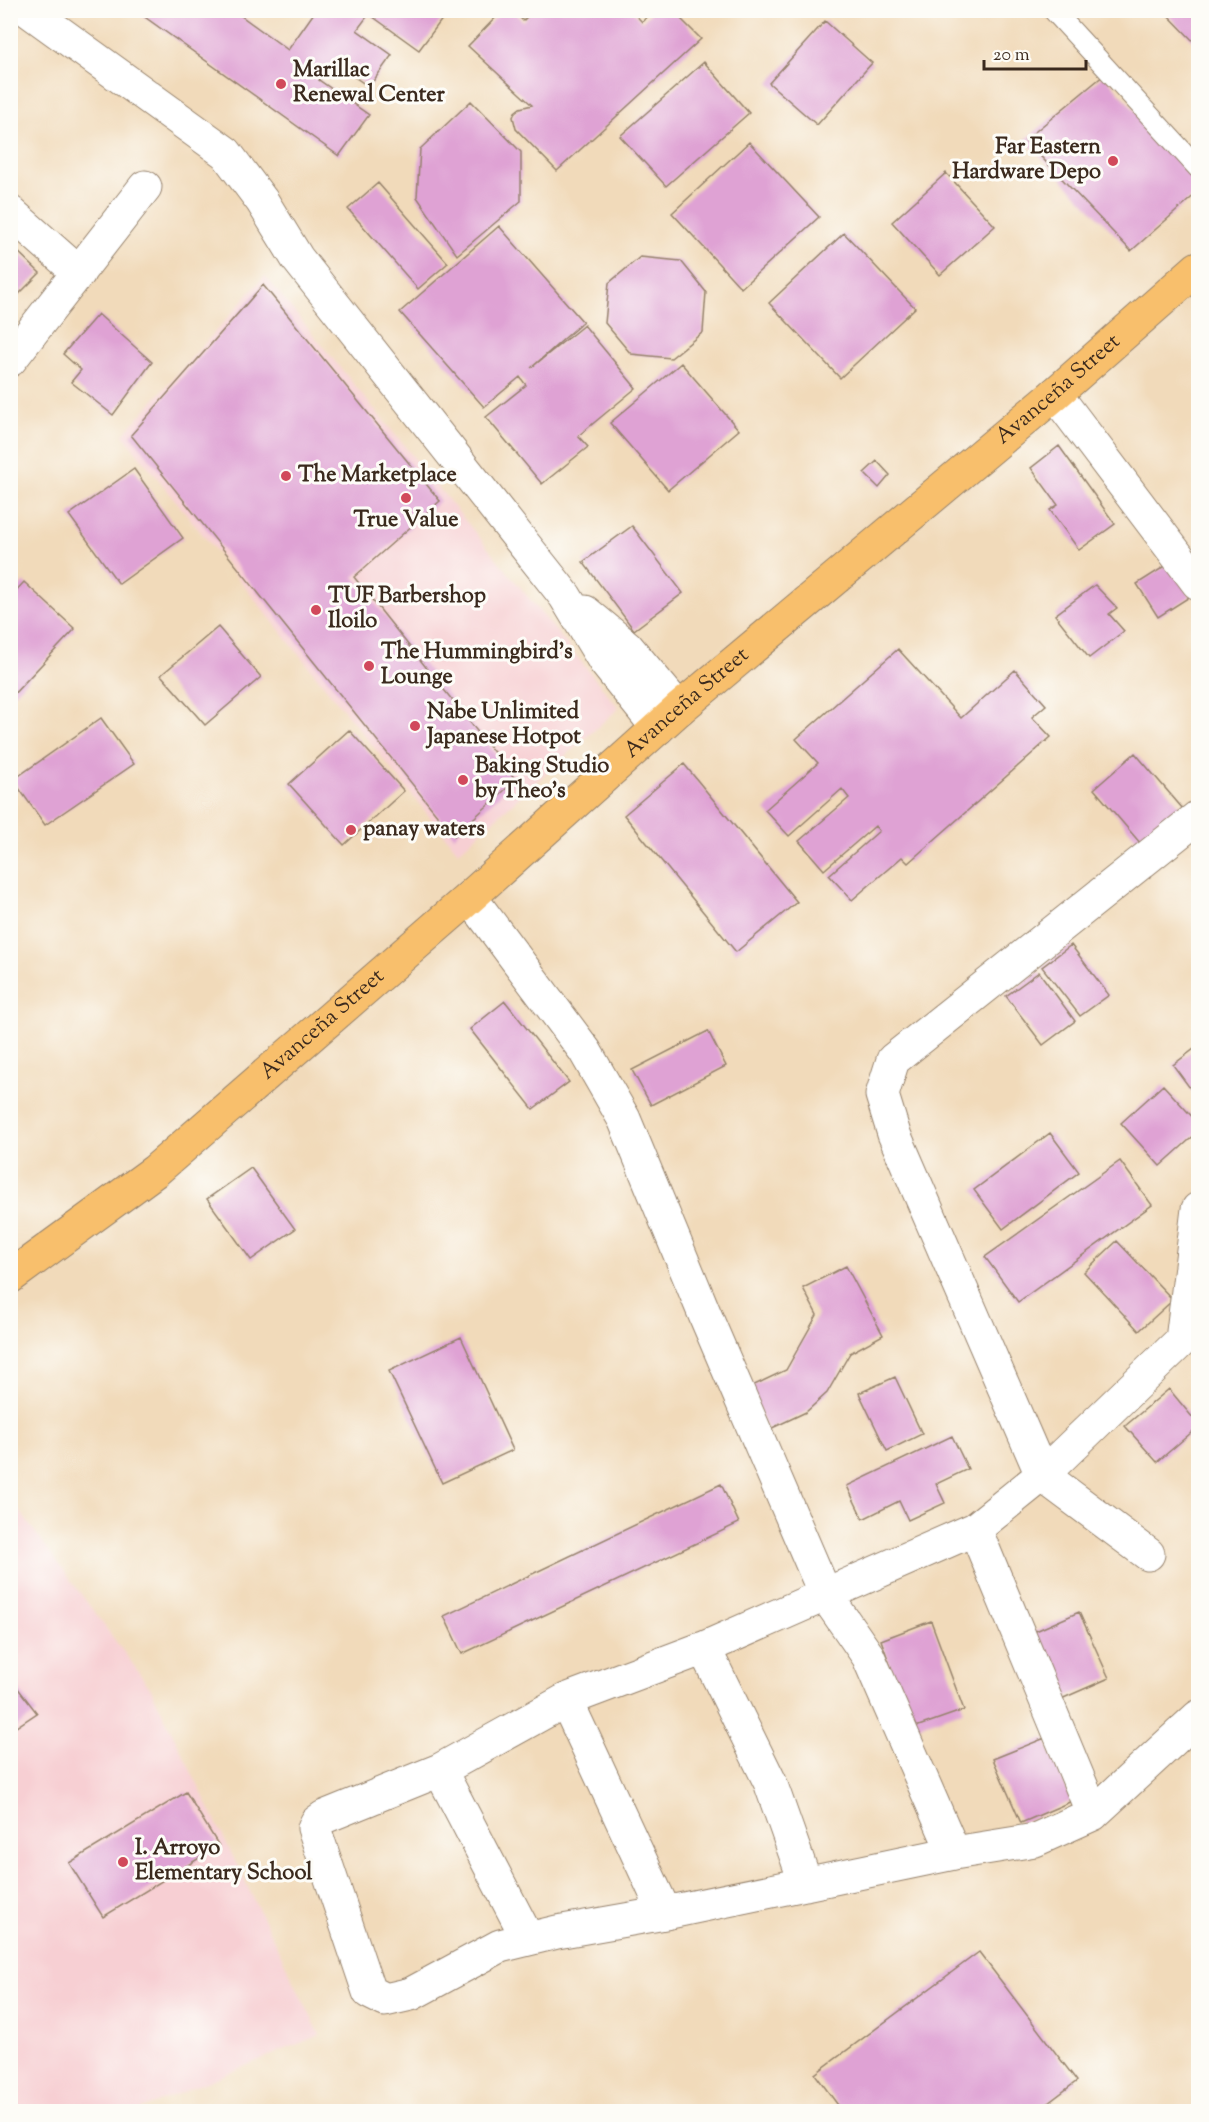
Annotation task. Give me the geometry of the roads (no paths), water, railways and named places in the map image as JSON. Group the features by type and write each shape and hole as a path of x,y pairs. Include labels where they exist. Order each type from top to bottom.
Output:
{"main road":[{"name":"Avanceña Street","path":"10,1277 155,1171 470,897 669,718 1055,394 1198,268"}],"street":[{"path":"28,10 226,153 262,201 297,258 565,596 627,647 669,718"},
{"path":"10,360 145,187"},
{"path":"10,212 79,273"},
{"path":"1055,394 1198,583"},
{"path":"1148,1554 1042,1475 894,1134 882,1095 893,1060 1198,817"},
{"path":"470,897 585,1051 624,1119 825,1594 868,1656 954,1853"},
{"path":"1198,1209 1190,1350 1042,1475 975,1528 704,1648 567,1700 440,1770 324,1817 317,1822 314,1828 369,1992 385,2000 411,1994 501,1946 528,1939 954,1853 1035,1840 1093,1814 1198,1717"},
{"path":"975,1528 1093,1814"},
{"path":"704,1648 770,1782 806,1884"},
{"path":"567,1700 665,1913"},
{"path":"440,1770 528,1939"}],"lane":[{"path":"1053,10 1198,168"}],"place":[{"name":"Marillac Renewal Center","path":"281,84"},
{"name":"Far Eastern Hardware Depo","path":"1113,161"},
{"name":"The Marketplace","path":"286,476"},
{"name":"True Value","path":"406,498"},
{"name":"TUF Barbershop Iloilo","path":"316,610"},
{"name":"The Hummingbird's Lounge","path":"369,666"},
{"name":"Nabe Unlimited Japanese Hotpot","path":"415,726"},
{"name":"Baking Studio by Theo's","path":"463,780"},
{"name":"panay waters","path":"351,830"},
{"name":"I. Arroyo Elementary School","path":"123,1862"}]}
